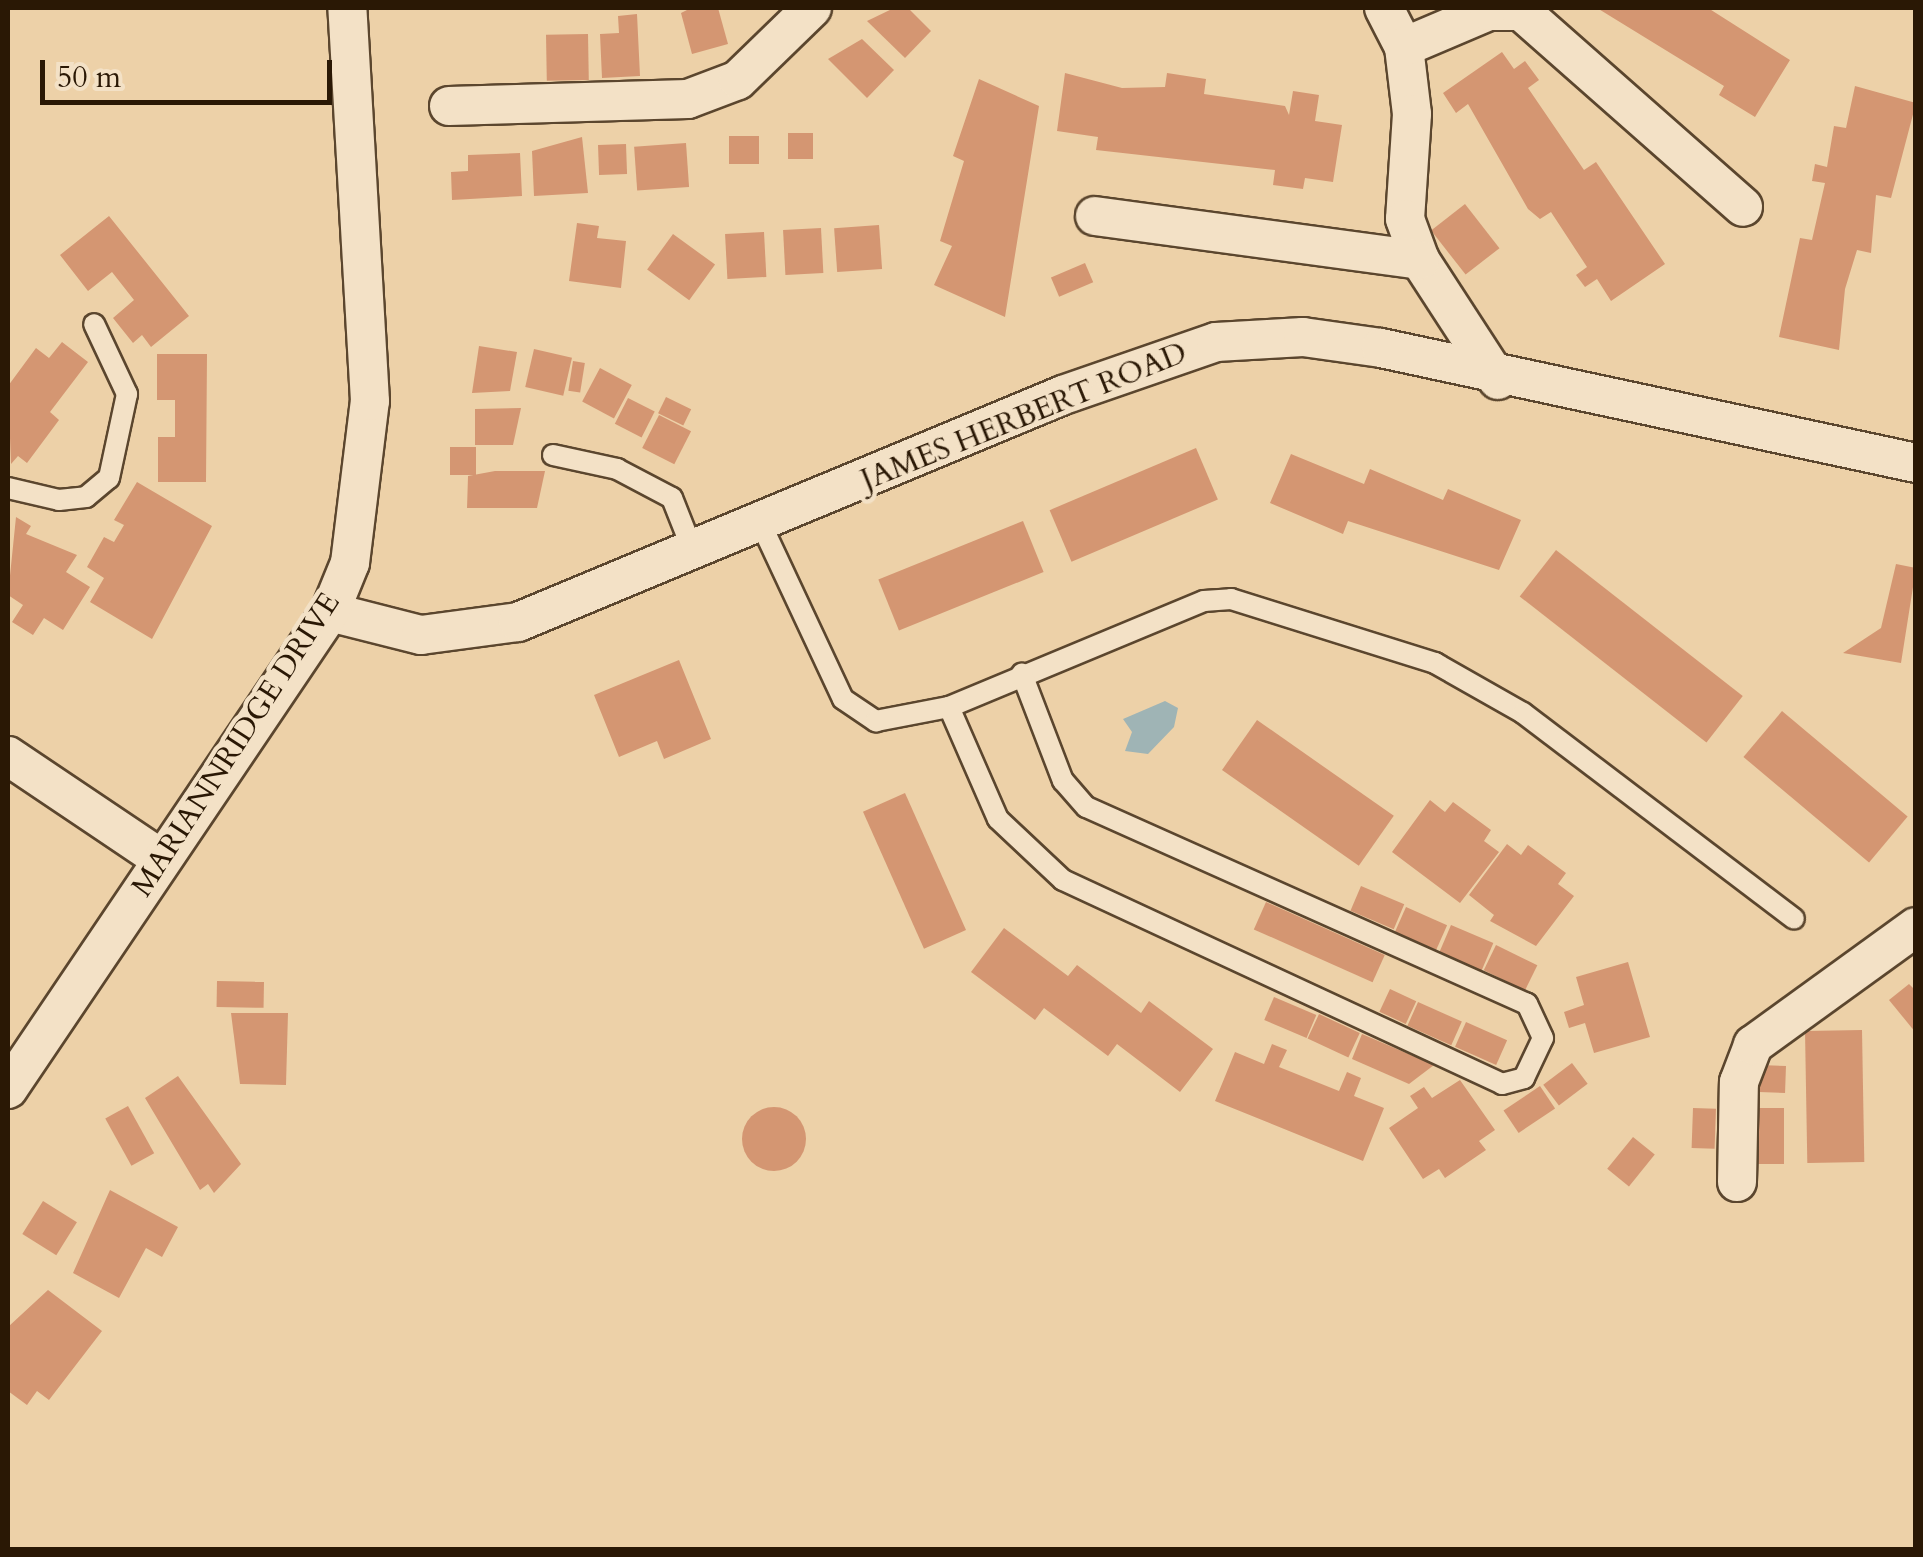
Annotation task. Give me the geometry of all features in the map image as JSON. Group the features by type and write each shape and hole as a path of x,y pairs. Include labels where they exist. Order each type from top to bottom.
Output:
{"street":[{"name":"MARIANNRIDGE DRIVE","path":"8,1089 330,612 363,511 370,401 347,8"},
{"path":"449,106 688,99 738,80 812,8"},
{"path":"1384,8 1404,47 1412,114 1405,219 1420,260 1498,380"},
{"path":"1404,47 1489,11 1520,12 1743,208"},
{"path":"1095,216 1420,260"},
{"name":"JAMES HERBERT ROAD","path":"330,612 421,634 472,632 761,524 1063,395 1216,342 1323,340 1498,380 1916,463"},
{"path":"8,756 161,859"},
{"path":"1737,1182 1739,1082 1753,1045 1911,937"}],"lane":[{"path":"8,488 59,500 86,497 109,478 127,394 94,324"},
{"path":"553,455 618,469 672,498 693,551"},
{"path":"761,524 856,713 876,721 950,706 1204,601 1291,612 1435,663 1524,713 1794,919"},
{"path":"950,706 998,819 1062,880 1502,1084 1524,1078 1542,1038 1527,1004 1086,807 1063,781 1022,674"}],"shaded area":[{"path":"1165,701 1178,708 1174,727 1148,754 1125,751 1132,732 1123,719"}],"building":[{"path":"691,8 718,8 728,44 692,54 681,13"},
{"path":"894,8 908,8 931,31 905,58 867,21"},
{"path":"1597,8 1708,8 1790,60 1755,117 1719,95 1724,86"},
{"path":"637,14 640,76 602,78 600,34 619,33 618,16"},
{"path":"588,34 589,80 547,81 546,35"},
{"path":"862,39 894,70 867,98 828,59"},
{"path":"1502,52 1514,69 1525,61 1539,80 1528,88 1584,170 1596,162 1665,264 1611,301 1597,279 1585,287 1576,275 1587,267 1551,212 1540,219 1528,209 1468,104 1456,113 1443,93"},
{"path":"1065,73 1122,88 1165,87 1167,73 1206,79 1204,94 1285,106 1289,115 1293,91 1319,95 1315,121 1342,125 1333,182 1305,178 1303,189 1273,185 1275,170 1096,150 1098,137 1057,131"},
{"path":"979,79 1039,106 1005,317 934,285 952,246 940,241 964,161 953,156"},
{"path":"1855,86 1916,103 1891,198 1876,195 1871,253 1857,250 1845,289 1839,350 1779,337 1800,238 1812,240 1825,183 1812,181 1815,164 1827,167 1834,126 1846,128"},
{"path":"788,133 813,133 813,159 788,159"},
{"path":"729,136 759,136 759,164 729,164"},
{"path":"582,137 588,193 534,196 532,151"},
{"path":"686,143 689,187 637,191 634,147"},
{"path":"626,144 627,174 599,175 598,145"},
{"path":"520,153 522,196 452,200 451,172 468,171 468,155"},
{"path":"1465,204 1499,248 1466,275 1431,230"},
{"path":"109,216 189,316 151,347 142,335 133,343 113,318 134,300 112,272 88,291 60,255"},
{"path":"577,223 599,226 597,238 626,241 621,288 569,281"},
{"path":"879,225 882,269 837,272 834,228"},
{"path":"821,228 823,273 785,275 783,230"},
{"path":"764,232 766,277 727,279 725,234"},
{"path":"673,234 715,265 689,300 647,270"},
{"path":"1085,263 1093,282 1059,297 1051,277"},
{"path":"62,342 88,362 50,412 59,420 27,463 18,456 11,464 8,386 36,348 49,358"},
{"path":"479,346 517,352 510,391 472,393"},
{"path":"534,349 572,358 563,396 525,387"},
{"path":"157,354 207,354 206,482 158,482 158,437 175,437 175,400 157,400"},
{"path":"573,361 585,363 580,393 568,391"},
{"path":"600,368 632,385 614,418 582,402"},
{"path":"666,397 691,409 683,425 658,413"},
{"path":"628,398 655,412 642,437 615,424"},
{"path":"521,408 513,445 475,445 475,409"},
{"path":"659,415 691,431 674,464 642,448"},
{"path":"450,447 476,447 476,475 450,475"},
{"path":"1196,448 1218,500 1072,562 1050,510"},
{"path":"1291,454 1364,484 1370,469 1443,500 1448,489 1521,520 1499,570 1348,521 1343,534 1270,503"},
{"path":"495,471 545,471 537,508 467,508 468,476"},
{"path":"137,482 212,526 152,639 90,602 104,578 87,567 104,537 114,542 124,525 114,520"},
{"path":"16,517 31,526 26,534 77,555 66,572 90,587 63,630 44,618 33,635 12,622 23,605 8,595"},
{"path":"1023,521 1044,572 899,630 878,579"},
{"path":"1556,550 1743,696 1706,742 1520,596"},
{"path":"1896,564 1916,568 1901,663 1843,653 1881,628"},
{"path":"679,660 711,739 664,759 657,741 619,757 594,695"},
{"path":"1782,711 1908,816 1869,862 1743,757"},
{"path":"1257,720 1394,816 1359,866 1222,770"},
{"path":"905,793 966,930 924,949 863,812"},
{"path":"1430,800 1445,812 1453,802 1491,830 1484,841 1499,852 1460,903 1392,852"},
{"path":"1507,844 1521,855 1528,845 1566,873 1558,884 1574,896 1536,946 1490,921 1494,915 1469,895"},
{"path":"1361,886 1404,904 1394,929 1350,911"},
{"path":"1266,902 1385,955 1373,982 1254,929"},
{"path":"1406,907 1447,925 1436,950 1395,932"},
{"path":"1451,925 1493,943 1482,971 1439,953"},
{"path":"1004,928 1068,976 1077,965 1141,1013 1149,1001 1213,1049 1180,1092 1117,1044 1108,1056 1044,1008 1035,1020 971,972"},
{"path":"1496,945 1537,965 1525,990 1484,970"},
{"path":"1628,962 1650,1037 1594,1053 1585,1023 1569,1028 1564,1012 1584,1005 1576,977"},
{"path":"217,981 264,982 264,1008 217,1007"},
{"path":"1909,984 1916,991 1916,1033 1889,1000"},
{"path":"1390,989 1416,1001 1406,1024 1379,1012"},
{"path":"1274,997 1316,1015 1307,1038 1264,1020"},
{"path":"1418,1002 1462,1022 1451,1045 1407,1026"},
{"path":"231,1013 288,1013 286,1085 240,1084"},
{"path":"1319,1014 1360,1033 1348,1057 1308,1038"},
{"path":"1466,1022 1507,1040 1496,1065 1455,1047"},
{"path":"1862,1030 1864,1162 1807,1163 1805,1031"},
{"path":"1362,1034 1434,1065 1409,1084 1352,1059"},
{"path":"1272,1044 1287,1050 1279,1067 1339,1091 1347,1072 1361,1078 1354,1096 1384,1108 1363,1161 1215,1101 1235,1052 1264,1064"},
{"path":"1572,1063 1588,1084 1559,1105 1543,1085"},
{"path":"1760,1065 1786,1066 1785,1093 1759,1092"},
{"path":"178,1076 241,1164 214,1193 208,1184 200,1190 145,1098"},
{"path":"1460,1080 1495,1130 1479,1141 1486,1150 1445,1178 1439,1169 1423,1179 1389,1128 1418,1108 1410,1096 1424,1087 1432,1098"},
{"path":"1540,1086 1555,1108 1519,1133 1504,1111"},
{"path":"128,1106 154,1153 131,1166 105,1119"},
{"path":"774,1107 797,1116 806,1139 797,1162 774,1171 751,1162 742,1139 751,1116"},
{"path":"1693,1108 1716,1109 1715,1149 1692,1148"},
{"path":"1758,1108 1784,1108 1784,1164 1758,1164"},
{"path":"1633,1137 1655,1155 1629,1186 1607,1169"},
{"path":"110,1190 178,1227 162,1257 146,1248 119,1298 73,1273"},
{"path":"43,1201 77,1222 56,1255 22,1234"},
{"path":"48,1290 102,1331 49,1400 37,1391 27,1405 8,1391 8,1327"}]}
